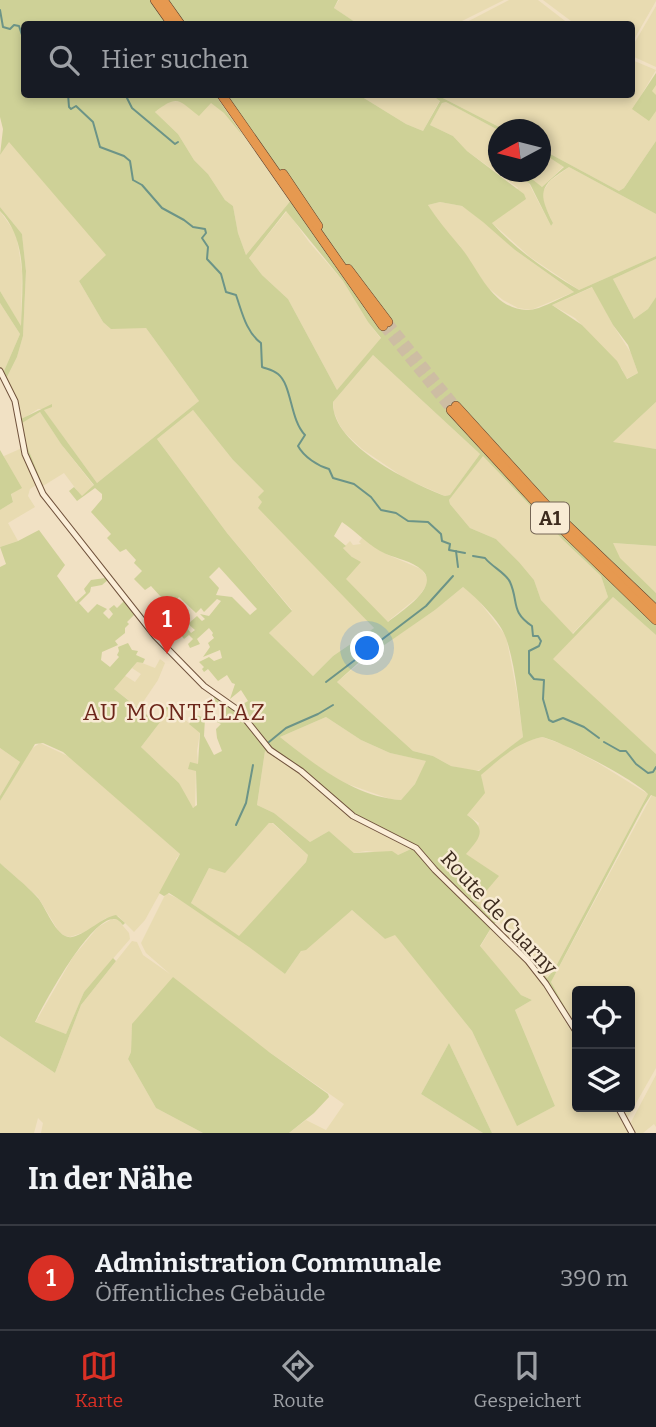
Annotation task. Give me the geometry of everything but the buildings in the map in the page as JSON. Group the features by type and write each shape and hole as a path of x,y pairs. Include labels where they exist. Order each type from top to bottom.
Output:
{"highway":[{"path":"156,0 170,21"},
{"path":"163,0 178,21"},
{"path":"224,98 307,220 386,324 231,98"},
{"name":"A1","path":"656,610 541,499 453,408 548,515 656,620"}],"street":[{"name":"Route de Cuarny","path":"0,372 15,401 25,454 43,494 155,636 204,686 238,710 270,750 301,771 353,816 411,844 419,851 528,961 572,1025"},
{"path":"621,1112 632,1133"}],"shaded area":[{"path":"339,0 504,0 462,21 354,21 334,8"},
{"path":"509,0 538,0 565,21 469,21"},
{"path":"543,0 656,0 635,38 635,21 571,21"},
{"path":"656,6 656,67 635,57 635,42"},
{"path":"635,61 656,70 633,109 656,78 656,141 624,188 619,191 551,154 551,119 488,119 488,121 443,98 635,98"},
{"path":"220,98 292,199 246,255 233,206 225,200 208,174 194,160 178,134 155,112 169,101 209,103"},
{"path":"364,98 440,100 423,131 406,124"},
{"path":"446,102 488,125 488,166 467,151 453,136 430,125 442,103"},
{"path":"9,141 107,255 79,281 103,322 146,328 199,401 97,483 43,409 38,409 21,420 7,377 23,336 26,271 22,234 0,207 0,155"},
{"path":"551,157 565,165 551,178"},
{"path":"569,167 656,214 656,256 579,290 530,257 492,223 518,188 510,182 528,182 551,226 553,223 542,200 542,193 551,180"},
{"path":"535,182 547,182 542,187"},
{"path":"440,202 462,206 515,250 574,292 531,310 518,308 503,300 487,287 428,205"},
{"path":"0,211 16,234 22,271 21,327 0,291"},
{"path":"287,211 309,242 343,281 381,339 337,390 288,299 262,275 249,258"},
{"path":"656,259 656,297 648,309 634,319 613,279"},
{"path":"593,287 631,353 638,373 626,379 622,369 575,318 552,305"},
{"path":"0,303 20,334 4,371 0,367"},
{"path":"373,355 480,454 450,495 445,496 406,479 362,449 339,424 333,402"},
{"path":"656,402 656,449 612,443 617,438"},
{"path":"193,410 233,460 264,491 262,502 374,628 333,656 313,676 269,633 292,610 227,533 157,439"},
{"path":"40,412 94,486 82,497 64,473 43,486 41,483 25,441 22,422"},
{"path":"22,448 36,485 30,489 28,496 35,507 8,523 18,541 0,547 0,510 13,502 4,456"},
{"path":"483,455 601,576 608,597 572,634 541,600 534,580 519,562 496,539 470,528 450,504 449,500"},
{"path":"362,538 386,554 421,569 427,577 428,583 419,596 387,622 345,579 352,557 343,548 350,541 353,545 361,544 359,542"},
{"path":"612,543 656,546 656,593 619,558"},
{"path":"463,587 475,596 506,636 523,737 483,769 474,771 451,766 433,756 413,751 337,682 373,652 435,610"},
{"path":"613,597 656,635 656,754 552,659"},
{"path":"160,659 165,663 158,680 139,708 114,689 124,675 135,682 141,674 132,668 137,661 155,668"},
{"path":"169,707 200,732 198,765 189,769 196,770 195,808 190,807 179,783 141,747"},
{"path":"326,717 361,740 390,753 427,761 415,784 401,800 390,799 342,782 280,737"},
{"path":"542,737 598,763 648,794 554,970 546,978 507,936 511,932 475,902 465,854 472,847 479,823 467,815 482,779 480,775 523,742"},
{"path":"40,743 70,757 180,854 145,920 134,932 118,916 106,918 88,931 65,936 59,932 38,897 0,863 0,801 31,749"},
{"path":"0,748 20,762 0,796"},
{"path":"265,751 294,769 373,830 411,849 398,855 366,851 354,853 329,831 310,842 274,813 257,805"},
{"path":"652,795 656,797 656,1068 635,1105 635,986 572,986 572,1020 551,982"},
{"path":"269,823 308,855 306,862 239,937 191,903 209,868 225,872"},
{"path":"166,893 249,946 285,974 301,951 352,910 385,939 395,934 472,1031 517,1125 555,1106 515,1010 532,1000 521,995 480,947 492,927 540,980 572,1033 572,1112 617,1112 629,1133 492,1133 449,1043 421,1094 483,1133 289,1133 306,1120 326,1130 344,1104 269,1052 147,1009 132,1028 128,1059 156,1108 203,1133 41,1133 43,1123 38,1118 34,1133 0,1133 0,1036 55,1073 81,1005 132,941 137,942 143,955 170,974 146,953 141,943"},
{"path":"112,919 118,920 129,933 130,939 84,992 66,1034 35,1023 73,957 98,927"},
{"path":"656,1075 656,1127 654,1124 643,1133 635,1133 631,1122"}],"green space":[{"path":"0,0 338,0 334,8 354,21 21,21 21,98 221,98 364,98 406,124 423,131 440,101 436,98 443,98 488,121 488,125 446,102 442,103 430,125 453,136 488,167 488,182 508,182 524,194 526,199 492,223 533,260 579,290 656,256 656,259 613,279 634,319 648,309 656,297 656,402 613,442 656,449 656,546 613,543 620,558 656,593 656,635 613,597 553,659 656,754 656,797 651,795 644,806 551,982 572,1020 572,1032 548,989 527,962 491,928 480,946 521,995 532,1000 515,1010 555,1106 517,1126 472,1031 395,935 385,939 352,910 306,950 301,951 285,974 177,898 169,893 164,896 159,893 180,854 63,752 43,743 35,744 0,801 0,796 20,762 0,748 0,567 6,564 0,547 39,530 65,565 57,576 76,602 86,593 84,589 91,580 105,578 104,575 109,579 102,585 91,587 90,592 79,603 88,613 97,604 107,609 103,613 109,619 113,614 109,609 114,605 117,608 124,601 121,597 123,596 136,613 127,622 129,624 125,633 115,641 118,645 102,652 101,660 110,667 119,657 118,647 128,643 132,650 138,651 136,655 145,659 143,663 137,662 114,689 156,722 167,706 169,707 141,747 179,783 193,808 197,805 196,771 188,769 190,762 198,764 200,733 189,724 196,715 205,718 204,736 214,755 222,751 216,729 221,724 217,722 221,709 213,699 216,694 236,708 248,701 241,690 230,699 235,684 227,675 218,681 208,669 204,672 202,669 204,667 199,662 209,657 214,661 222,658 220,650 203,657 210,647 208,643 214,638 209,628 197,639 200,644 190,648 188,644 193,639 189,635 184,639 181,635 177,639 186,627 191,633 195,630 188,624 197,616 202,621 205,619 200,614 209,616 221,601 217,599 204,612 201,608 196,613 179,597 170,607 151,586 145,590 134,579 142,571 134,563 136,560 126,549 120,552 107,538 111,534 91,512 102,499 102,494 95,488 77,501 69,491 74,487 82,496 94,485 61,444 40,412 22,423 25,441 43,486 30,471 18,412 0,376 0,367 4,371 20,334 0,303 0,291 21,326 22,266 16,236 0,207 22,234 26,271 23,336 7,377 21,419 52,404 52,407 44,410 97,483 199,401 146,328 111,329 103,322 79,281 106,255 9,142 0,155 3,129 0,117","holes":["221,98 292,199 246,255 233,206 225,200 208,174 194,160 178,134 155,112 173,101 178,101 199,116 211,103 224,113 243,136 218,99","440,202 462,206 515,250 574,292 532,310 514,308 503,302 486,285 428,205","286,211 343,281 381,338 337,390 288,299 262,275 249,258","592,287 613,325 628,345 638,373 627,379 617,361 582,325 552,305","373,355 480,454 450,495 445,496 394,472 359,447 345,433 336,418 333,402","193,410 233,460 264,491 258,497 262,502 258,508 374,628 333,656 313,676 269,633 292,611 227,533 157,439","483,456 601,576 608,597 573,634 541,600 534,580 519,562 496,539 470,528 449,500","342,522 380,551 418,567 426,577 423,591 388,622 346,579 361,562 352,557 343,548 346,546 334,536","219,567 257,609 250,615 232,597 216,595 219,588 209,577","463,587 494,618 506,638 515,674 523,737 479,771 451,766 433,756 413,751 337,682 357,664 435,610","326,717 361,740 390,753 426,761 415,784 401,800 368,793 336,778 280,737","542,737 614,771 648,794 554,970 547,978 523,951 493,925 497,921 476,903 499,876 466,854 480,833 477,825 467,815 485,793 481,775 516,747","265,751 294,769 346,813 411,849 398,855 392,851 354,853 329,831 310,842 274,813 257,805","269,823 273,823 308,855 306,862 239,936 191,903 209,868 225,873"]},
{"path":"656,73 656,85 652,91 656,95 656,111 649,121 632,109"},
{"path":"656,141 656,214 569,167 551,180 564,167 551,159 551,154 619,191 624,188"},
{"path":"528,182 536,182 542,187 549,182 543,197 553,223 551,226"},
{"path":"0,450 22,488 11,494 13,502 0,510"},
{"path":"0,863 37,897 56,928 66,937 78,935 116,915 125,923 123,925 114,919 104,922 93,932 69,963 35,1022 66,1034 84,992 113,958 116,961 81,1005 55,1073 0,1036"},
{"path":"173,977 329,1097 289,1133 203,1133 156,1108 128,1059 131,1052 132,1024"},
{"path":"449,1043 492,1133 483,1133 421,1094"}],"waterway":[{"path":"0,10 3,27 10,29 14,25 19,26 21,32"},
{"path":"68,98 71,109 76,106 93,122 100,147 130,161 133,180 142,185 162,208 193,227 205,229 206,233 202,238 208,247 207,259 221,274 226,292 236,295 248,327 261,343 262,367 283,379 296,421 305,435 298,446 304,454 329,469 333,478 354,484 371,497 381,510 396,513 408,521 428,522 441,534 442,541 450,544 449,550 465,553"},
{"path":"127,98 132,108 175,144 178,142"},
{"path":"456,551 458,567"},
{"path":"473,556 485,558 508,579 518,611 532,626 533,636 538,636 541,641 539,646 529,651 529,673 534,679 544,680 543,699 549,720 553,722 563,718 584,727 599,738"},
{"path":"326,682 426,606 453,576"},
{"path":"269,742 286,728 333,705"},
{"path":"604,742 620,751 626,751 636,764 648,773 653,772 656,767"},
{"path":"236,825 246,803 253,765"}],"tunnel":[{"path":"388,322 456,406"},
{"path":"383,326 451,410"}],"place":[{"name":"Administration Communale","path":"167,654"}],"district":[{"name":"AU MONTÉLAZ","path":"175,712"}]}
